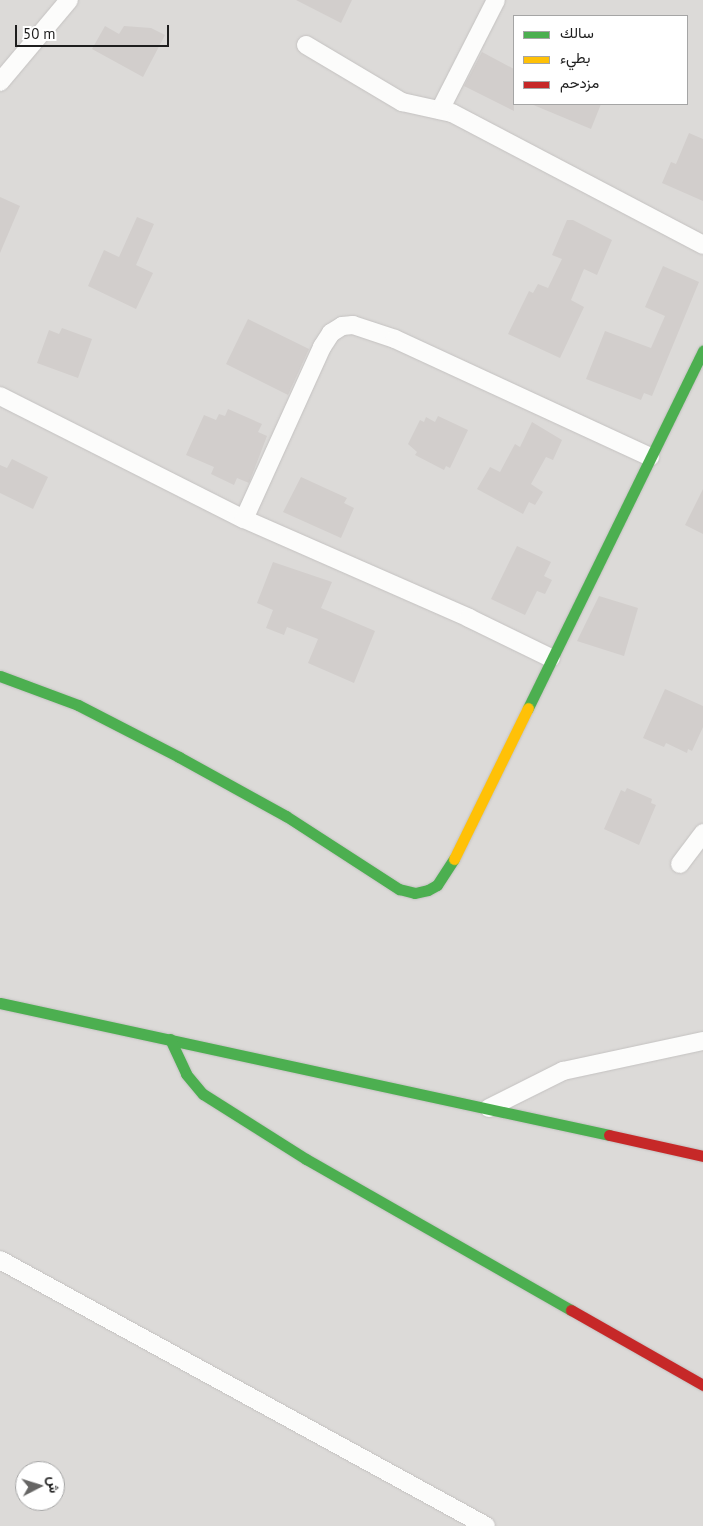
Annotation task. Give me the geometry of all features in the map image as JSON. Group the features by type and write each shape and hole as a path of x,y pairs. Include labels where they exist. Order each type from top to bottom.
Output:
{"street":[{"path":"0,82 68,0"},
{"path":"440,110 496,0"},
{"path":"306,45 402,102 452,113 703,245"},
{"path":"244,519 322,348 331,332 342,326 378,333 421,350 650,457"},
{"path":"0,676 78,706 179,757 286,816 399,889 415,893 437,885 448,872 550,658 703,351"},
{"path":"0,396 244,519 469,618 550,658"},
{"path":"680,864 703,833"},
{"path":"0,1003 703,1156"},
{"path":"170,1039 186,1074 203,1094 306,1159 703,1384"},
{"path":"489,1108 518,1091 564,1071 703,1041"},
{"path":"0,1260 486,1526"}],"shaded area":[{"path":"0,0 703,0 703,1526 0,1526"}],"building":[{"path":"296,0 352,0 341,23"},
{"path":"105,26 119,34 124,26 151,28 165,35 143,77 92,49"},
{"path":"482,52 513,68 514,111 464,86"},
{"path":"533,105 601,105 591,129"},
{"path":"689,133 703,139 703,201 662,183 671,162 676,164"},
{"path":"0,197 20,206 0,253"},
{"path":"137,217 154,224 136,265 153,273 136,309 88,286 104,250 119,257"},
{"path":"567,220 573,220 612,240 597,275 584,269 571,300 584,307 560,358 508,334 529,291 533,293 538,284 548,288 562,259 552,255"},
{"path":"663,266 699,282 652,396 644,393 641,400 586,379 605,331 651,348 665,316 645,307"},
{"path":"248,319 309,349 288,395 226,364"},
{"path":"62,328 92,339 78,378 37,363 49,330 59,334"},
{"path":"228,409 262,424 258,432 267,436 249,483 237,478 234,485 211,474 214,467 186,455 204,415 216,420 219,414 225,416"},
{"path":"438,416 468,430 450,468 446,466 444,470 415,455 417,452 408,444 420,420 424,422 426,417 435,422"},
{"path":"532,422 562,440 553,460 546,457 531,484 543,492 535,505 529,502 523,514 477,489 490,467 500,472 515,444 520,447"},
{"path":"12,459 48,477 33,509 0,493 0,465 7,468"},
{"path":"301,477 347,498 344,503 354,508 341,538 283,512"},
{"path":"703,489 703,534 685,525"},
{"path":"517,546 551,562 544,576 552,580 545,594 537,591 525,615 491,599"},
{"path":"273,562 332,582 321,608 375,631 354,683 308,663 318,639 287,627 284,635 266,628 273,610 257,603"},
{"path":"599,596 638,608 624,656 577,641"},
{"path":"665,689 703,706 703,727 692,751 688,749 687,753 666,743 664,747 643,738"},
{"path":"627,788 652,799 651,803 656,805 639,845 604,829 621,790 625,792"}],"traffic: fast":[{"path":"528,708 703,351"},
{"path":"0,676 78,705 179,757 286,816 399,889 415,893 428,890 437,885 454,859"},
{"path":"0,1003 609,1135"},
{"path":"170,1039 186,1074 203,1094 306,1159 571,1310"}],"traffic: slow":[{"path":"454,859 528,708"}],"traffic: jam":[{"path":"609,1135 703,1156"},
{"path":"571,1310 703,1385"}]}
